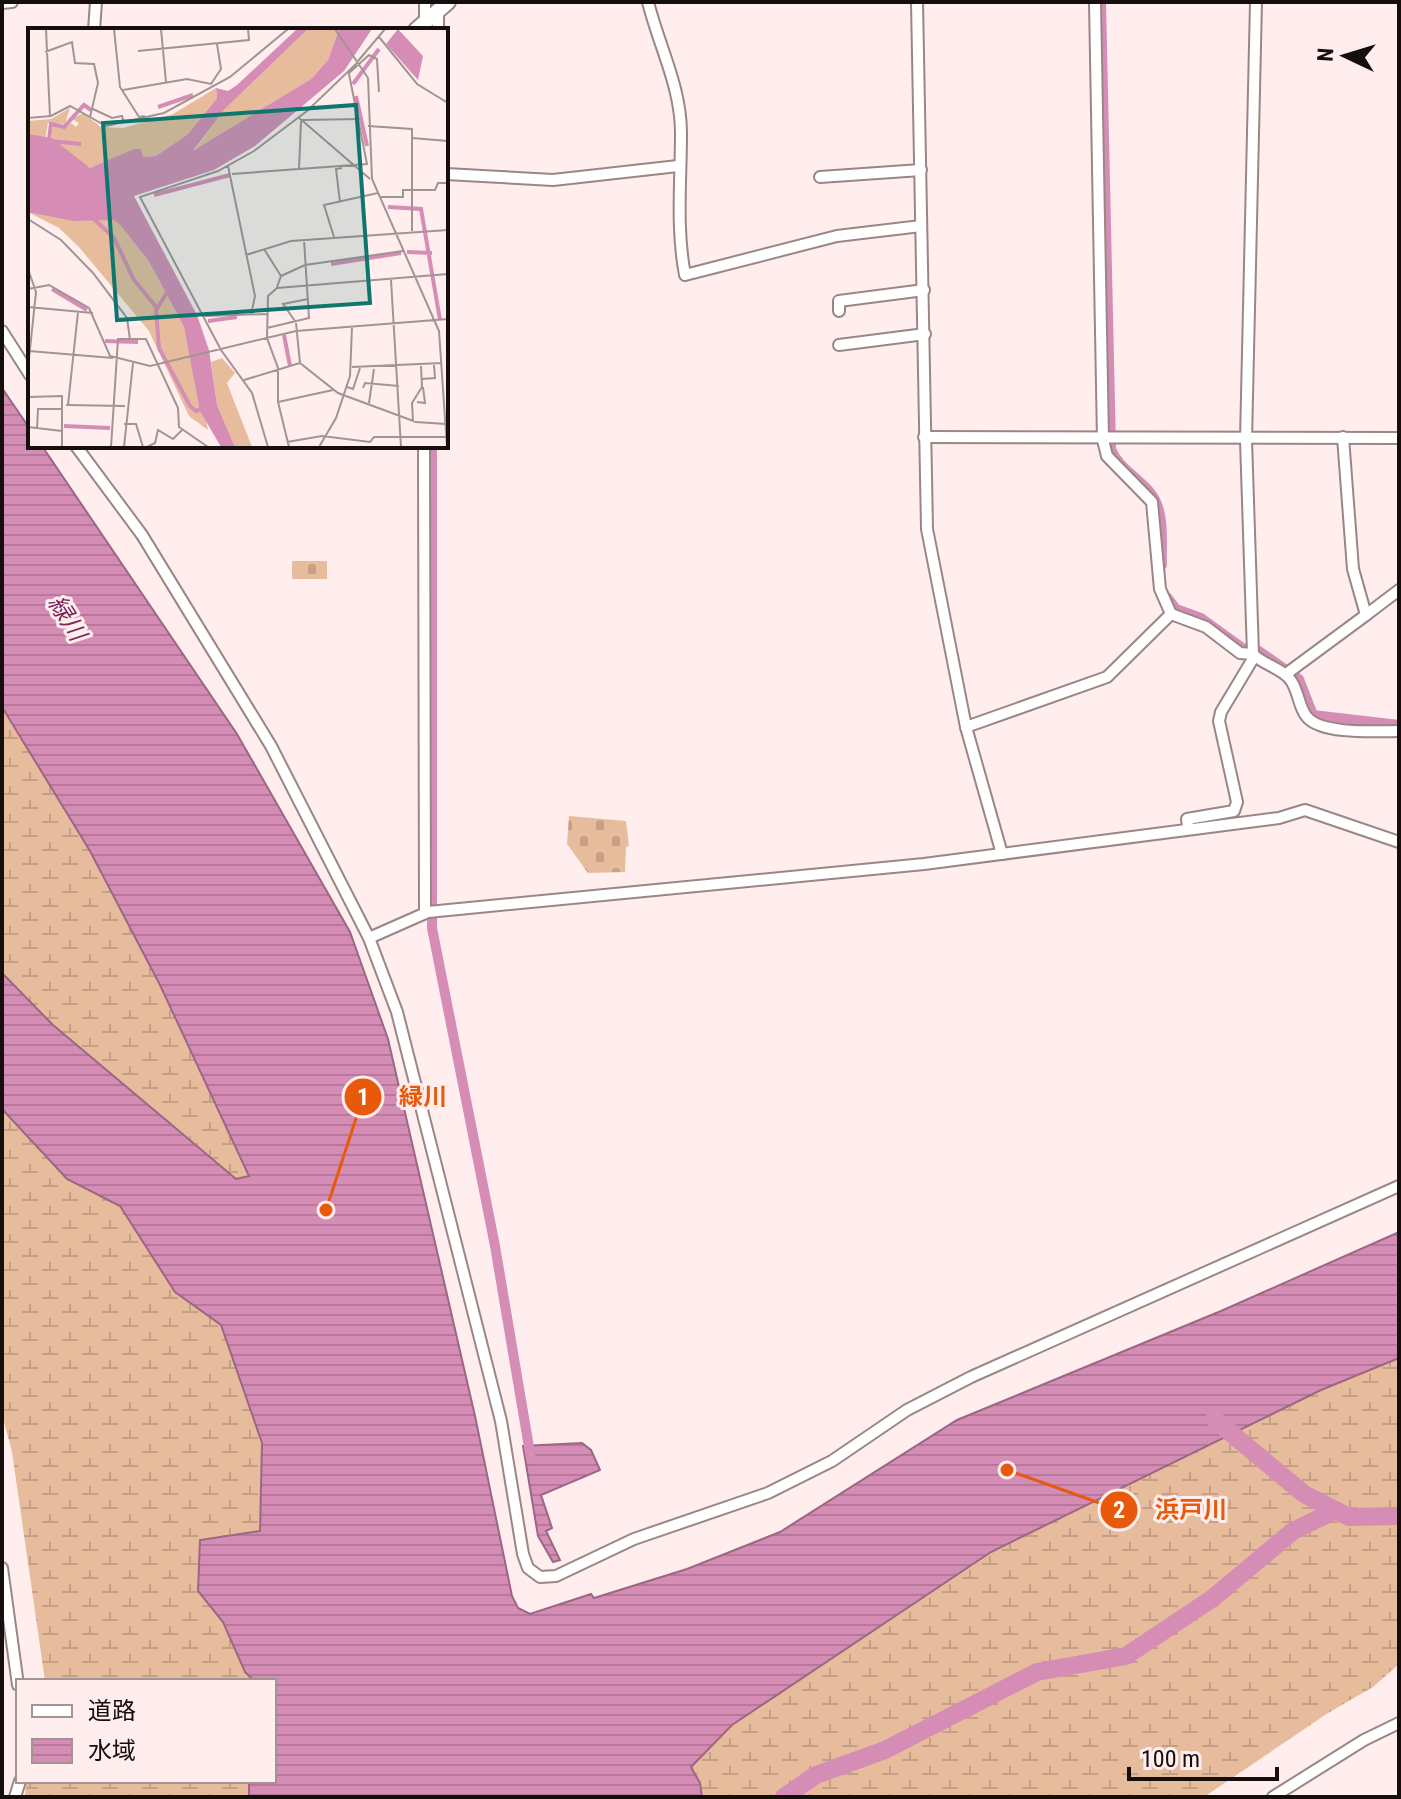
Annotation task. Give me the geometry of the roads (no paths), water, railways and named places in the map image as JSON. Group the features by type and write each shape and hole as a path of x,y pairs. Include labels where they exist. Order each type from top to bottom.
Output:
{"street":[{"path":"2,3 12,2"},
{"path":"94,28 96,2"},
{"path":"422,27 425,2"},
{"path":"648,2 674,85 681,133 678,166 681,252 685,275 837,236 921,226"},
{"path":"917,2 927,529 966,727 1002,854"},
{"path":"1095,2 1107,456 1152,502 1160,589 1171,614 1206,627 1240,653 1253,655 1288,672 1306,717 1314,722 1340,730 1399,731"},
{"path":"1188,827 1187,819 1234,811 1237,802 1219,721 1253,655 1246,440 1256,2"},
{"path":"422,27 443,7"},
{"path":"438,28 443,7"},
{"path":"448,174 553,180 678,166"},
{"path":"820,177 921,170"},
{"path":"839,311 839,301 924,290"},
{"path":"2,331 28,372"},
{"path":"839,345 925,334"},
{"path":"924,437 1108,440 1399,438"},
{"path":"1343,437 1353,569 1366,615"},
{"path":"77,448 142,535 271,746 369,938 397,1012 497,1405 523,1554 528,1568 540,1577 556,1576 634,1539 768,1493 832,1461 907,1410 971,1377 1399,1186"},
{"path":"424,448 430,912"},
{"path":"1288,672 1399,590"},
{"path":"966,727 1107,677 1171,614"},
{"path":"369,938 430,912 1002,854 1188,827 1279,818 1305,810 1399,842"},
{"path":"2,1568 8,1654 16,1679"},
{"path":"1273,1797 1364,1740 1399,1723"}],"water":[{"path":"2,388 28,426 28,448 43,448 237,734 350,932 388,1039 475,1416 512,1596 518,1608 530,1614 591,1594 594,1598 687,1569 780,1532 957,1420 1221,1311 1399,1232 1399,1358 1321,1390 991,1552 732,1725 691,1767 700,1783 702,1797 249,1797 250,1783 276,1783 276,1679 252,1679 245,1672 223,1622 198,1591 200,1540 260,1531 262,1443 221,1325 175,1292 120,1206 67,1179 2,1109 2,973 53,1025 236,1179 249,1176 160,985 90,851 2,707"},
{"path":"582,1443 591,1450 600,1470 541,1495 552,1528 546,1531 560,1560 553,1562 538,1536 523,1446"}],"waterway":[{"path":"1101,2 1111,449 1158,507 1162,526 1162,565"},
{"path":"432,448 432,928 495,1246 531,1459"},
{"path":"1167,597 1176,609 1201,618 1244,649"},
{"path":"1259,651 1299,679 1313,715 1399,725"},
{"path":"1214,1419 1304,1494 1349,1517 1399,1516"},
{"path":"784,1797 816,1775 885,1750 1037,1672 1126,1656 1213,1598 1293,1531 1336,1510"}],"place":[{"name":"緑川","path":"326,1210"},
{"name":"浜戸川","path":"1007,1470"}]}
